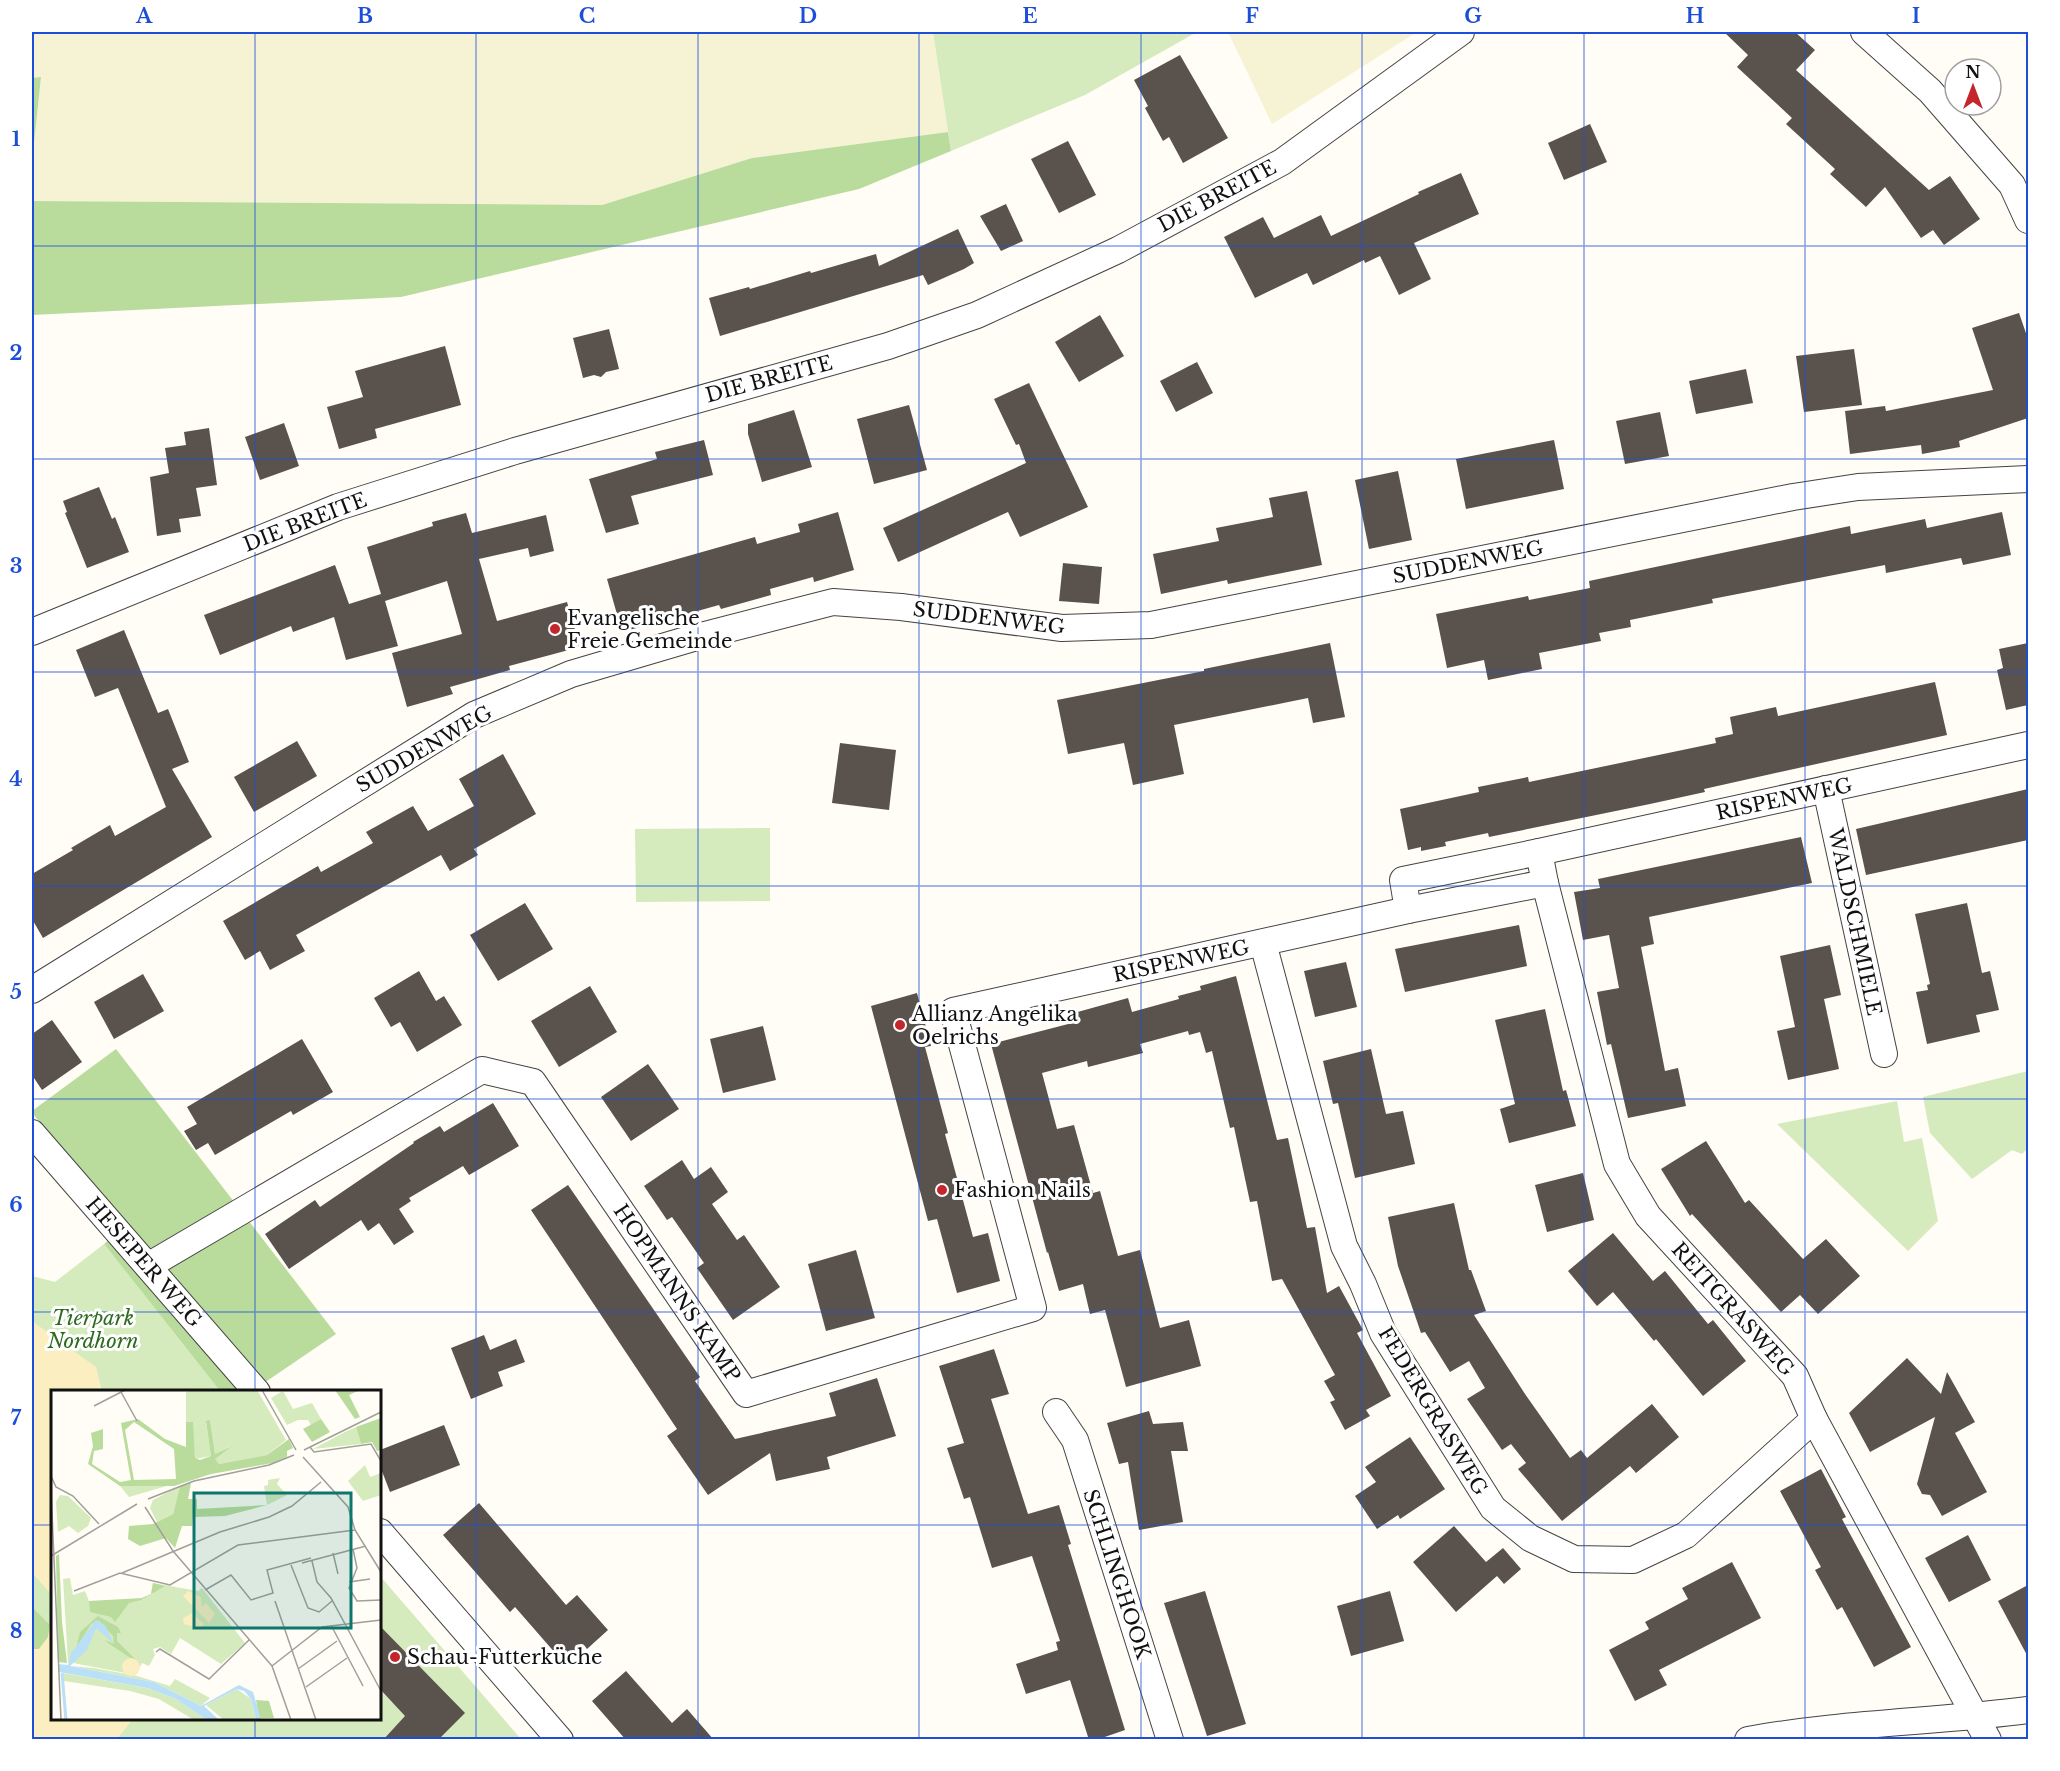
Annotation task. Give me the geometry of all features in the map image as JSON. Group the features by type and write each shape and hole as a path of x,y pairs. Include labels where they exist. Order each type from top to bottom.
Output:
{"street":[{"name":"DIE BREITE","path":"32,632 338,507 515,451 888,346 977,315 1118,250 1282,162 1461,32"},
{"path":"1864,32 1930,91 2012,185 2028,220"},
{"name":"SUDDENWEG","path":"32,990 474,715 572,674 715,632 833,602 901,607 1062,628 1151,625 1793,496 1858,487 2028,479"},
{"name":"RISPENWEG","path":"1408,910 1403,880 2028,745"},
{"name":"WALDSCHMIELE","path":"1826,789 1884,1054"},
{"path":"1539,852 1545,883"},
{"name":"RISPENWEG","path":"953,1011 1408,910 1545,883"},
{"name":"REITGRASWEG","path":"1545,883 1617,1164 1647,1216 1795,1376 1814,1419 1988,1740"},
{"name":"FEDERGRASWEG","path":"1263,944 1344,1246 1383,1333 1493,1508 1530,1538 1574,1559 1632,1560 1686,1535 1814,1419"},
{"name":"HOPMANNS KAMP","path":"148,1266 482,1070 533,1082 746,1394 1033,1308 953,1011"},
{"name":"HESEPER WEG","path":"32,1133 255,1390"},
{"name":"SCHLINGHOOK","path":"1056,1412 1075,1440 1170,1740"},
{"path":"381,1533 560,1740"},
{"path":"1748,1740 2028,1710"}],"shaded area":[{"path":"32,32 933,32 948,132 752,158 602,205 32,201 32,162 41,78 32,78"},
{"path":"1228,32 1417,32 1272,124"}],"green space":[{"path":"933,32 1197,32 1085,95 951,151"},
{"path":"41,77 32,162 32,78"},
{"path":"948,132 951,151 859,189 401,297 32,315 32,201 602,205 752,158"},
{"path":"770,828 770,901 636,902 635,829"},
{"path":"116,1049 336,1334 253,1390 219,1390 104,1244 126,1224 32,1111"},
{"path":"2028,1071 2028,1148 2022,1154 2012,1150 1972,1179 1930,1133 1923,1097"},
{"path":"1897,1101 1904,1142 1922,1138 1938,1221 1908,1251 1777,1124"},
{"name":"Tierpark Nordhorn","path":"104,1244 219,1390 51,1390 51,1720 381,1720 381,1577 521,1739 32,1740 32,1276 55,1282"},
{"path":"32,1607 50,1625 48,1637 39,1649 32,1649"}],"sand":[{"path":"32,1321 96,1367 102,1390 51,1390 51,1594 32,1573"},
{"path":"50,1625 51,1720 132,1720 117,1739 32,1739 32,1649 39,1649 48,1637"}],"building":[{"path":"1724,32 1795,32 1815,50 1796,70 1929,190 1950,176 1980,219 1944,245 1933,230 1921,238 1885,187 1866,207 1830,174 1835,169 1786,124 1792,118 1737,67 1748,55"},
{"path":"1180,55 1228,138 1183,163 1169,137 1163,141 1145,108 1148,106 1134,80"},
{"path":"1590,124 1607,162 1564,180 1548,143"},
{"path":"1068,141 1096,195 1059,213 1031,159"},
{"path":"1461,173 1479,214 1414,243 1431,279 1399,295 1380,256 1365,263 1364,260 1313,285 1307,273 1255,298 1224,237 1263,217 1274,238 1321,215 1331,236"},
{"path":"1006,204 1023,241 1001,251 980,216"},
{"path":"958,229 974,263 964,269 928,285 923,275 720,336 709,298 749,287 750,289 810,271 811,273 876,254 879,266"},
{"path":"2019,313 2028,339 2028,418 1959,441 1960,447 1922,454 1921,445 1850,454 1845,411 1885,406 1886,411 1993,390 1972,328"},
{"path":"1100,315 1124,356 1079,382 1055,342"},
{"path":"609,329 619,369 606,372 601,377 594,375 583,378 573,338"},
{"path":"445,346 461,405 375,429 377,438 339,449 327,407 363,397 355,371"},
{"path":"1854,349 1862,405 1804,412 1796,356"},
{"path":"1197,362 1213,393 1176,412 1160,381"},
{"path":"1746,369 1753,403 1696,414 1689,381"},
{"path":"1029,383 1088,507 1020,537 1008,512 898,562 883,528 1026,463 1019,444 1016,445 994,399"},
{"path":"909,405 927,470 874,484 857,419"},
{"path":"794,410 812,467 762,482 748,434 748,424"},
{"path":"1660,412 1669,456 1625,464 1616,421"},
{"path":"284,423 299,466 260,480 245,437"},
{"path":"209,428 217,485 196,488 201,516 179,519 181,532 157,536 150,477 169,473 165,448 186,445 184,432"},
{"path":"704,440 713,475 631,496 639,524 606,533 589,479 657,459 655,452"},
{"path":"1554,440 1564,489 1466,509 1456,459"},
{"path":"1398,471 1412,540 1369,549 1355,480"},
{"path":"99,487 112,519 115,517 129,552 87,568 65,513 67,512 63,501"},
{"path":"1307,491 1322,565 1228,584 1227,580 1161,594 1153,554 1219,541 1216,528 1273,517 1269,498"},
{"path":"838,512 854,570 814,582 813,577 770,589 771,595 721,609 719,605 622,632 607,579 755,537 757,544 800,532 798,524"},
{"path":"2002,512 2011,555 1963,565 1961,558 1886,573 1885,565 1712,599 1713,603 1630,620 1631,627 1599,633 1601,641 1539,653 1542,669 1488,680 1484,660 1447,668 1436,614 1528,596 1529,600 1590,588 1589,581 1850,526 1851,534 1925,519 1927,528"},
{"path":"466,513 472,533 546,515 554,551 530,557 528,548 479,559 497,621 567,602 580,647 509,666 510,670 450,687 453,694 407,707 392,653 462,634 447,581 385,601 398,646 346,660 334,617 293,632 291,626 220,655 204,615 335,565 349,604 381,594 367,547 433,526 432,522"},
{"path":"1063,563 1102,567 1099,604 1059,601"},
{"path":"124,630 158,713 168,709 189,762 172,769 212,837 43,938 32,919 32,874 110,825 115,836 166,807 118,688 95,697 76,650"},
{"path":"1330,643 1345,717 1313,723 1308,698 1174,725 1184,774 1133,785 1124,743 1068,754 1057,700"},
{"path":"2028,643 2028,705 2006,710 1997,670 2003,668 1999,649"},
{"path":"1935,682 1947,735 1704,789 1705,792 1650,804 1489,837 1488,833 1445,842 1446,846 1421,851 1421,847 1408,850 1400,809 1479,792 1478,787 1528,777 1529,782 1716,743 1715,738 1733,734 1730,717 1776,707 1778,716"},
{"path":"297,741 317,776 254,812 234,777"},
{"path":"840,743 896,750 889,810 832,803"},
{"path":"503,754 536,814 474,849 478,855 450,871 441,855 296,935 305,951 270,970 260,951 245,960 223,921 318,866 321,872 373,843 366,832 413,806 428,831 474,806 459,779"},
{"path":"2028,789 2028,840 1866,875 1856,829"},
{"path":"1801,837 1812,883 1649,917 1654,944 1641,947 1665,1071 1678,1068 1686,1106 1628,1118 1611,1044 1607,1045 1597,992 1619,988 1609,935 1583,940 1574,892 1600,888 1598,879"},
{"path":"525,903 553,949 498,981 470,935"},
{"path":"1967,903 1982,973 1990,971 1999,1010 1976,1015 1980,1032 1927,1044 1916,992 1928,990 1927,985 1930,984 1915,914"},
{"path":"1519,925 1527,966 1405,992 1395,949"},
{"path":"1830,945 1841,995 1824,999 1839,1069 1788,1080 1777,1031 1795,1027 1780,956"},
{"path":"1346,962 1357,1007 1315,1017 1304,971"},
{"path":"419,971 436,1001 444,996 462,1025 417,1052 400,1022 391,1027 374,998"},
{"path":"143,974 164,1011 114,1039 94,1002"},
{"path":"1236,976 1277,1140 1288,1138 1307,1228 1315,1227 1327,1293 1339,1286 1363,1330 1357,1333 1391,1396 1366,1410 1370,1416 1345,1430 1330,1402 1335,1400 1324,1381 1335,1375 1282,1279 1272,1281 1257,1201 1250,1202 1234,1127 1230,1128 1212,1051 1206,1053 1200,1032 1189,1035 1188,1031 1140,1044 1143,1053 1088,1067 1087,1061 1042,1073 1057,1129 1074,1125 1093,1193 1100,1191 1118,1256 1140,1250 1160,1328 1189,1320 1201,1366 1126,1387 1105,1310 1090,1314 1083,1284 1059,1291 991,1044 1076,1022 1074,1013 1128,998 1132,1012 1179,999 1178,996 1201,990 1200,986"},
{"path":"590,986 617,1032 559,1067 531,1021"},
{"path":"917,993 931,1046 925,1047 948,1133 945,1134 973,1237 988,1233 1000,1281 957,1293 937,1219 928,1221 871,1006"},
{"path":"1545,1009 1563,1091 1566,1090 1576,1126 1509,1143 1500,1109 1515,1104 1495,1020"},
{"path":"52,1020 82,1062 42,1090 32,1075 32,1034"},
{"path":"763,1026 776,1080 723,1093 710,1039"},
{"path":"302,1039 333,1092 293,1115 291,1111 215,1155 208,1143 196,1150 184,1131 197,1124 187,1107"},
{"path":"1371,1049 1386,1114 1403,1111 1415,1164 1355,1178 1338,1103 1333,1104 1323,1061"},
{"path":"648,1064 679,1109 631,1141 601,1097"},
{"path":"493,1103 519,1146 469,1175 463,1166 409,1198 411,1201 399,1209 414,1232 394,1245 379,1223 368,1231 361,1220 289,1269 265,1234 315,1200 320,1207 413,1142 440,1126 444,1132"},
{"path":"1706,1141 1745,1203 1749,1200 1803,1259 1826,1239 1860,1276 1818,1314 1800,1295 1781,1312 1692,1214 1690,1216 1661,1169"},
{"path":"682,1160 694,1179 711,1167 728,1192 712,1204 737,1240 744,1235 780,1287 733,1320 697,1268 704,1263 672,1217 667,1220 644,1186"},
{"path":"1583,1173 1594,1220 1547,1232 1535,1185"},
{"path":"568,1185 700,1377 695,1381 735,1439 836,1416 829,1393 877,1378 896,1436 827,1457 830,1469 776,1481 770,1453 708,1495 667,1436 677,1429 531,1210"},
{"path":"1454,1203 1469,1270 1471,1270 1486,1311 1474,1315 1570,1458 1581,1450 1587,1458 1652,1404 1679,1437 1636,1473 1630,1466 1562,1521 1518,1469 1526,1463 1511,1444 1502,1450 1467,1399 1485,1388 1469,1361 1450,1372 1425,1332 1421,1333 1398,1266 1388,1217"},
{"path":"1613,1233 1653,1281 1665,1271 1708,1324 1713,1320 1746,1361 1703,1396 1613,1292 1597,1306 1568,1271"},
{"path":"856,1250 875,1318 826,1331 808,1264"},
{"path":"484,1335 490,1350 516,1339 525,1362 498,1372 503,1386 471,1399 451,1348"},
{"path":"994,1349 1009,1394 991,1399 1028,1514 1059,1505 1071,1544 1068,1545 1125,1730 1096,1740 1089,1740 1070,1680 1026,1694 1016,1664 1058,1650 1056,1642 1060,1641 1032,1556 992,1568 970,1497 964,1499 947,1448 964,1443 939,1366"},
{"path":"1907,1358 1941,1394 1947,1372 1975,1422 1955,1433 1987,1492 1942,1516 1930,1495 1922,1494 1917,1484 1935,1417 1870,1452 1849,1413"},
{"path":"1149,1411 1153,1424 1183,1422 1188,1451 1171,1451 1183,1522 1139,1530 1128,1462 1119,1464 1107,1423"},
{"path":"444,1425 460,1465 390,1492 381,1469 381,1450"},
{"path":"1410,1437 1445,1489 1400,1519 1398,1515 1377,1529 1355,1496 1376,1482 1365,1467"},
{"path":"1821,1469 1846,1517 1842,1519 1911,1647 1874,1667 1842,1607 1837,1610 1815,1570 1821,1567 1780,1491"},
{"path":"479,1503 566,1605 577,1595 608,1630 587,1649 584,1645 563,1662 515,1607 510,1612 443,1535"},
{"path":"1454,1526 1486,1562 1503,1548 1521,1569 1504,1584 1497,1576 1456,1612 1413,1562"},
{"path":"1968,1535 1991,1580 1949,1602 1925,1558"},
{"path":"1732,1562 1761,1618 1659,1670 1667,1685 1635,1701 1609,1650 1649,1629 1645,1622 1688,1599 1682,1588"},
{"path":"2028,1585 2028,1657 1998,1601"},
{"path":"1205,1591 1246,1724 1207,1736 1164,1603"},
{"path":"1390,1591 1404,1641 1351,1656 1337,1606"},
{"name":"Schau-Futterküche","path":"381,1627 465,1713 438,1740 383,1740 405,1716 381,1690"},
{"path":"626,1671 672,1723 687,1709 714,1740 626,1740 592,1701"}],"place":[{"name":"Evangelische Freie Gemeinde","path":"555,629"},
{"name":"Allianz Angelika Oelrichs","path":"900,1025"},
{"name":"Fashion Nails","path":"942,1190"},
{"name":"Schau-Futterküche","path":"395,1657"}]}
